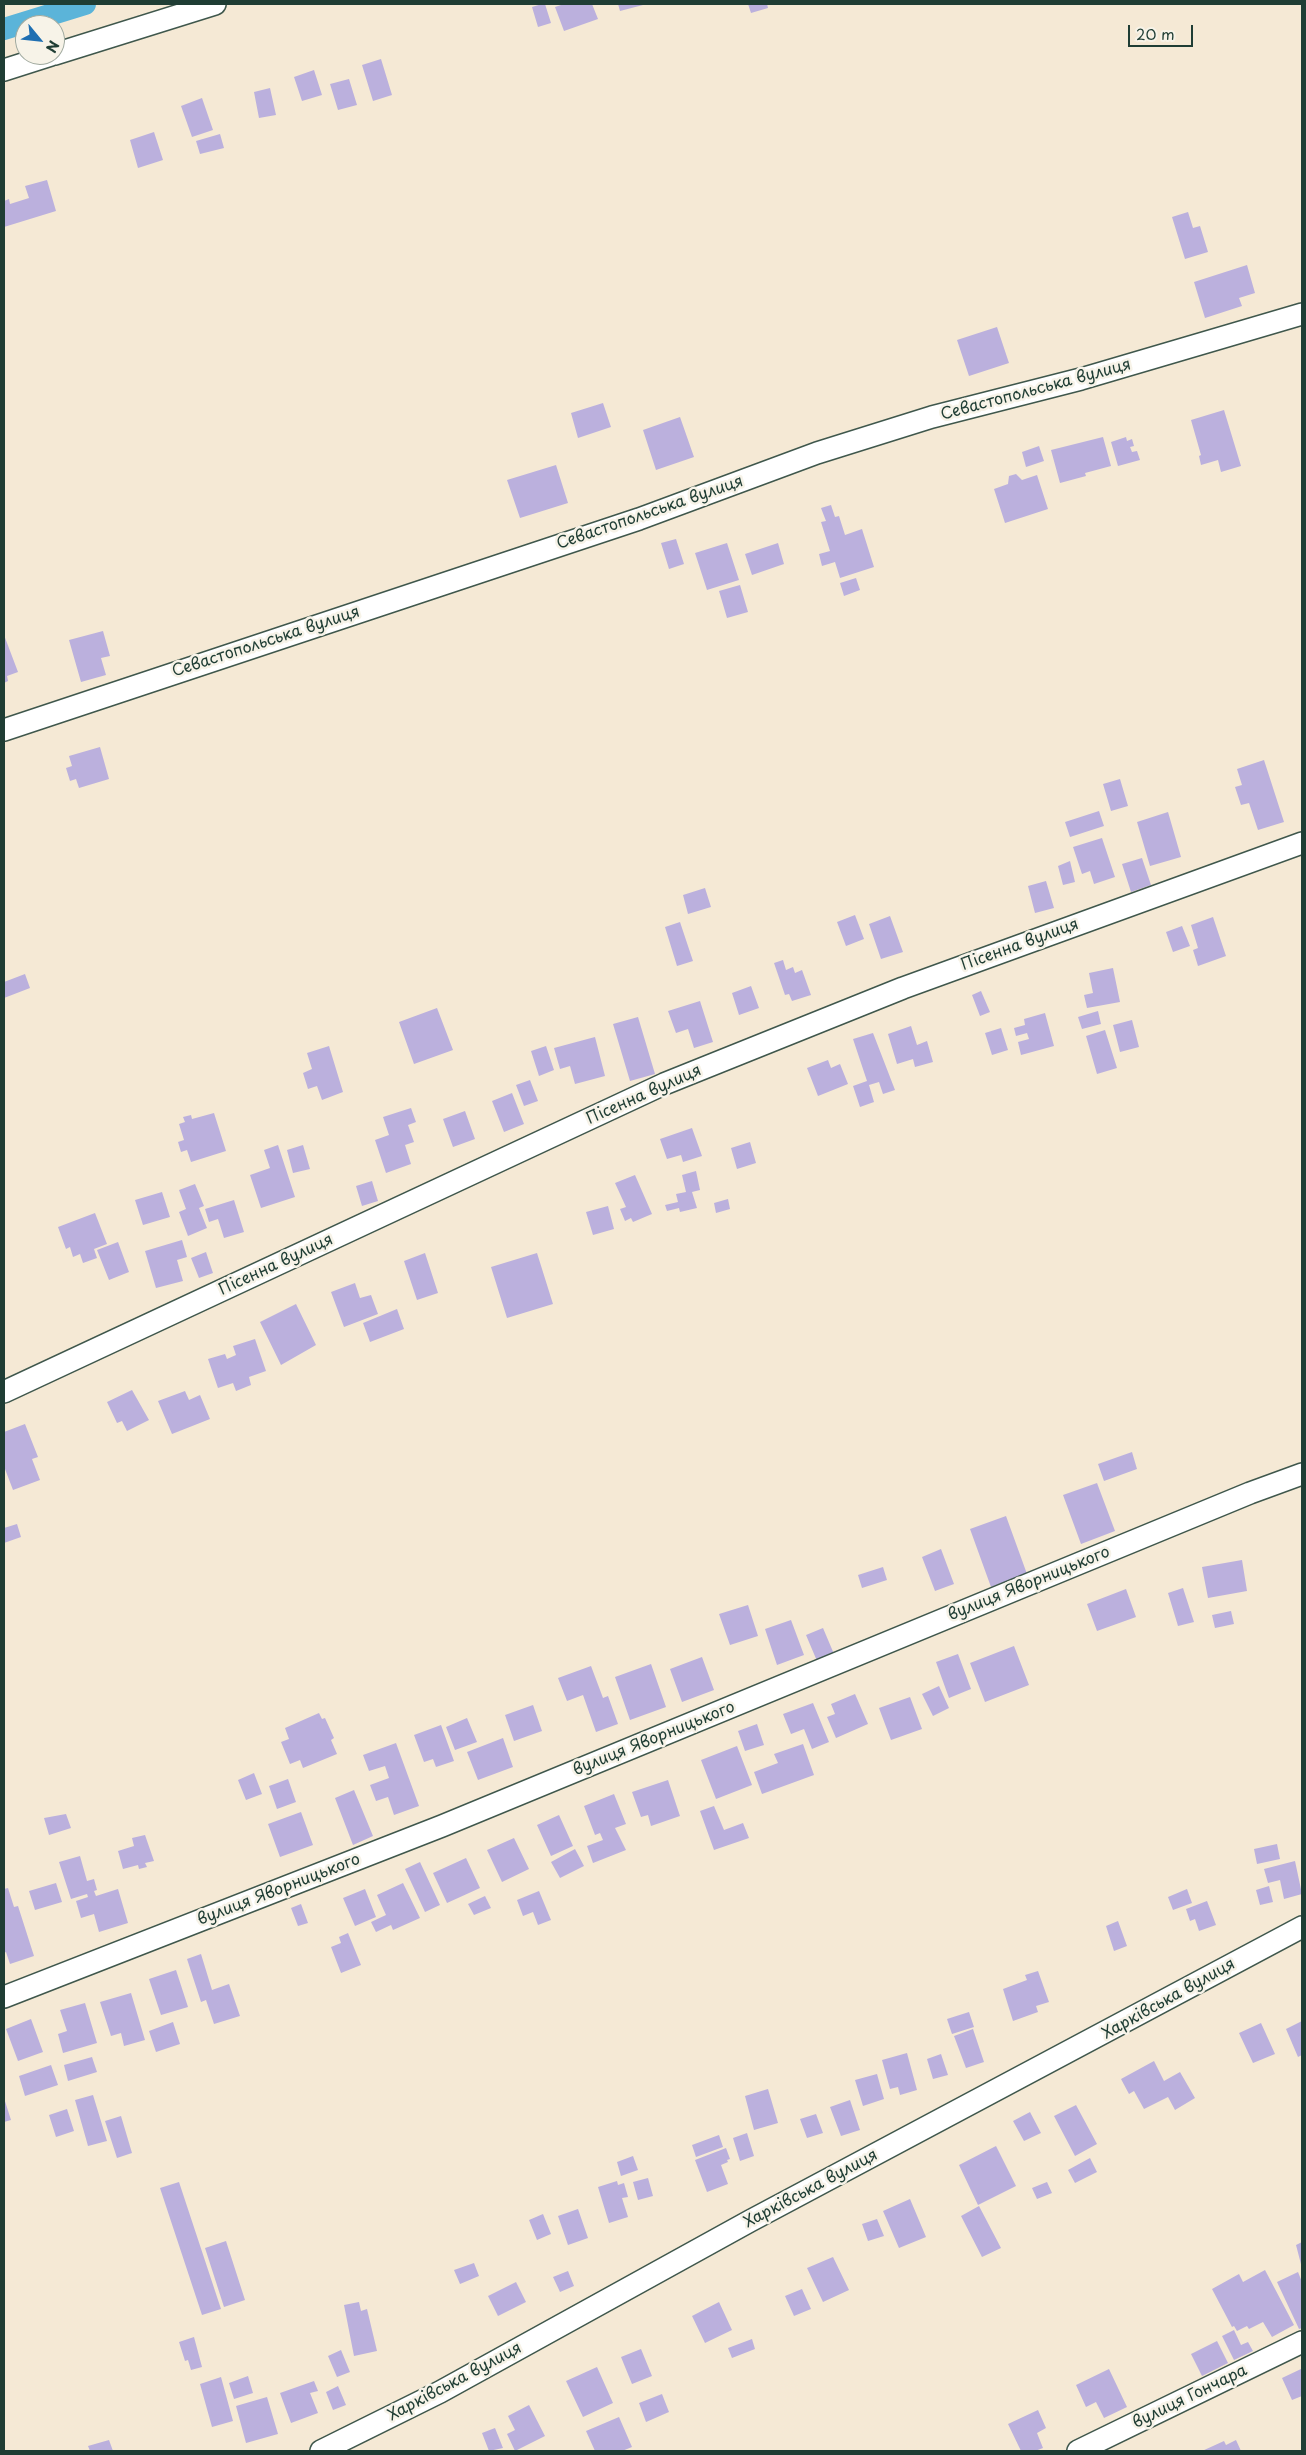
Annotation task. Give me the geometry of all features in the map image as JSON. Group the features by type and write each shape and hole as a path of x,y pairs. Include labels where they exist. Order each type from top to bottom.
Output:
{"street":[{"path":"65,51 216,4"},
{"path":"4,70 19,65"},
{"name":"Севастопольська вулиця","path":"4,730 639,519 818,453 932,417 1081,379 1302,314"},
{"name":"Пісенна вулиця","path":"4,1392 664,1084 903,988 1302,843"},
{"name":"вулиця Яворницького","path":"4,1998 442,1826 1250,1492 1302,1474"},
{"name":"Харківська вулиця","path":"321,2451 440,2392 750,2221 1302,1927"},
{"name":"вулиця Гончара","path":"1078,2451 1302,2342"}],"building":[{"path":"545,4 551,23 538,27 532,7"},
{"path":"564,4 592,4 598,19 564,31 555,7"},
{"path":"618,4 642,4 643,5 620,11"},
{"path":"748,4 767,4 768,8 751,13"},
{"path":"381,59 392,95 373,101 362,65"},
{"path":"314,70 322,95 302,101 294,77"},
{"path":"349,79 357,105 338,110 330,84"},
{"path":"270,88 276,115 259,118 254,92"},
{"path":"202,98 213,130 192,137 181,106"},
{"path":"154,132 163,160 138,168 130,140"},
{"path":"220,134 224,148 200,154 196,141"},
{"path":"47,180 56,211 4,227 4,201 9,199 10,204 29,198 25,186"},
{"path":"1188,212 1193,228 1200,226 1208,252 1185,259 1172,217"},
{"path":"1247,265 1255,293 1239,298 1242,306 1205,318 1194,282"},
{"path":"997,327 1009,363 969,376 957,340"},
{"path":"603,403 611,427 578,438 571,413"},
{"path":"1224,410 1241,466 1221,472 1218,460 1201,465 1199,456 1201,455 1191,420"},
{"path":"680,417 694,457 656,470 643,430"},
{"path":"1103,437 1111,466 1085,473 1086,476 1060,483 1051,450"},
{"path":"1126,437 1127,441 1132,439 1134,446 1130,447 1132,452 1137,451 1140,460 1118,466 1111,442"},
{"path":"1039,446 1044,461 1026,467 1022,452"},
{"path":"556,465 568,503 520,518 507,480"},
{"path":"1016,474 1022,480 1037,475 1048,509 1005,523 994,489 1008,484 1009,476"},
{"path":"831,505 835,517 839,516 845,535 862,529 874,567 840,578 835,562 822,566 819,554 830,551 821,522 826,521 821,508"},
{"path":"676,539 684,564 669,569 661,543"},
{"path":"727,543 739,580 707,590 695,553"},
{"path":"778,543 784,564 752,575 745,554"},
{"path":"856,578 860,590 844,596 840,583"},
{"path":"740,585 748,612 727,618 719,591"},
{"path":"103,631 110,656 101,658 106,675 81,682 69,640"},
{"path":"4,635 18,672 7,676 8,681 4,683"},
{"path":"100,747 109,779 79,788 76,779 70,781 66,768 72,766 69,756"},
{"path":"1264,760 1284,822 1258,830 1249,803 1241,805 1235,787 1242,785 1237,769"},
{"path":"1120,779 1128,806 1111,811 1103,784"},
{"path":"1099,811 1104,826 1070,837 1065,822"},
{"path":"1168,812 1181,857 1150,866 1137,822"},
{"path":"1102,838 1115,877 1094,884 1090,871 1082,874 1073,847"},
{"path":"1142,858 1151,885 1131,892 1122,864"},
{"path":"1070,861 1075,882 1063,885 1058,866"},
{"path":"1046,881 1054,908 1035,913 1028,886"},
{"path":"705,888 711,907 688,914 683,895"},
{"path":"855,915 864,939 846,946 837,922"},
{"path":"890,916 903,952 881,959 869,924"},
{"path":"1213,917 1226,956 1198,966 1193,950 1198,948 1191,925"},
{"path":"680,922 693,961 677,966 665,927"},
{"path":"1182,926 1190,946 1173,952 1166,932"},
{"path":"783,960 786,970 793,967 795,973 802,970 811,995 792,1001 789,994 785,995 774,963"},
{"path":"1113,968 1120,1002 1087,1008 1084,995 1093,993 1089,973"},
{"path":"25,974 30,988 4,998 4,982"},
{"path":"751,986 759,1008 739,1015 732,993"},
{"path":"981,991 990,1012 980,1016 972,995"},
{"path":"700,1001 713,1042 694,1048 688,1029 676,1033 668,1011"},
{"path":"437,1008 453,1050 414,1064 399,1022"},
{"path":"1098,1011 1101,1024 1082,1029 1078,1017"},
{"path":"1045,1013 1054,1046 1021,1055 1018,1042 1029,1039 1027,1033 1016,1036 1014,1028 1025,1025 1024,1019"},
{"path":"638,1017 655,1074 630,1081 613,1024"},
{"path":"1132,1020 1139,1047 1120,1052 1113,1025"},
{"path":"911,1026 917,1045 927,1041 933,1062 915,1067 913,1059 897,1064 888,1034"},
{"path":"1001,1028 1008,1050 992,1055 985,1033"},
{"path":"1105,1030 1117,1068 1097,1074 1086,1036"},
{"path":"873,1033 895,1090 883,1094 879,1082 869,1085 874,1102 860,1107 853,1086 867,1081 853,1039"},
{"path":"595,1037 605,1076 575,1084 570,1066 560,1069 554,1048"},
{"path":"329,1046 343,1092 322,1100 317,1086 308,1089 303,1073 312,1069 307,1053"},
{"path":"546,1046 554,1070 539,1076 531,1051"},
{"path":"828,1060 831,1068 840,1064 848,1084 818,1096 807,1068"},
{"path":"530,1080 538,1101 524,1106 516,1085"},
{"path":"512,1093 524,1124 504,1132 492,1101"},
{"path":"411,1108 416,1122 408,1125 414,1142 405,1145 411,1164 386,1173 375,1140 389,1135 383,1117"},
{"path":"465,1111 475,1139 453,1147 443,1119"},
{"path":"214,1113 226,1151 191,1162 187,1150 181,1152 178,1142 184,1140 179,1124 185,1122 183,1117 191,1115 192,1119"},
{"path":"692,1128 702,1156 683,1162 681,1155 667,1159 660,1139"},
{"path":"750,1142 756,1163 737,1169 731,1148"},
{"path":"278,1145 295,1197 261,1208 250,1175 270,1168 264,1150"},
{"path":"303,1145 310,1169 293,1173 287,1150"},
{"path":"696,1171 700,1190 692,1192 697,1208 680,1212 679,1208 667,1211 665,1205 678,1202 676,1194 686,1192 682,1175"},
{"path":"635,1175 652,1214 633,1222 631,1218 625,1221 620,1209 626,1207 615,1183"},
{"path":"372,1181 378,1201 362,1206 356,1186"},
{"path":"195,1184 204,1206 199,1208 207,1228 188,1236 179,1212 186,1209 179,1190"},
{"path":"162,1192 170,1217 143,1225 135,1200"},
{"path":"728,1199 730,1209 716,1213 714,1203"},
{"path":"234,1200 244,1232 224,1238 218,1219 209,1222 205,1209"},
{"path":"608,1206 614,1229 593,1235 586,1212"},
{"path":"95,1213 107,1244 94,1249 97,1258 83,1263 80,1254 73,1257 70,1247 66,1249 58,1227"},
{"path":"182,1240 187,1257 177,1260 183,1281 156,1288 145,1251"},
{"path":"118,1242 129,1272 109,1280 97,1250"},
{"path":"206,1252 213,1273 199,1278 191,1258"},
{"path":"425,1253 438,1293 417,1300 404,1261"},
{"path":"537,1253 553,1304 507,1318 491,1267"},
{"path":"355,1283 360,1298 371,1295 378,1314 344,1327 331,1292"},
{"path":"296,1304 316,1345 281,1365 260,1322"},
{"path":"397,1309 404,1329 370,1342 363,1323"},
{"path":"255,1339 266,1371 249,1377 251,1385 236,1391 233,1383 218,1388 208,1359 225,1354 227,1359 236,1355 233,1346"},
{"path":"132,1390 149,1420 127,1431 122,1421 117,1423 107,1402"},
{"path":"185,1391 189,1400 200,1395 210,1419 172,1434 158,1401"},
{"path":"25,1424 38,1457 32,1459 40,1480 13,1490 4,1470 4,1432"},
{"path":"1132,1452 1137,1469 1104,1481 1098,1464"},
{"path":"1097,1483 1115,1531 1081,1544 1063,1495"},
{"path":"1006,1516 1027,1574 991,1587 970,1529"},
{"path":"17,1524 21,1537 4,1543 4,1528"},
{"path":"941,1549 954,1584 935,1591 922,1557"},
{"path":"1242,1560 1247,1591 1208,1598 1202,1567"},
{"path":"883,1567 887,1580 862,1588 858,1575"},
{"path":"1183,1588 1194,1622 1178,1626 1168,1593"},
{"path":"1126,1589 1136,1617 1097,1631 1087,1604"},
{"path":"748,1605 758,1636 730,1645 719,1614"},
{"path":"1231,1611 1234,1624 1215,1628 1212,1615"},
{"path":"791,1620 804,1655 777,1665 765,1629"},
{"path":"823,1628 834,1654 817,1661 806,1635"},
{"path":"1014,1646 1029,1685 985,1702 970,1663"},
{"path":"958,1654 971,1689 949,1698 936,1662"},
{"path":"702,1657 714,1690 682,1702 670,1669"},
{"path":"651,1664 666,1707 630,1720 615,1677"},
{"path":"591,1666 603,1698 608,1696 618,1724 596,1732 583,1695 567,1701 558,1678"},
{"path":"939,1686 949,1708 933,1716 922,1694"},
{"path":"855,1694 868,1724 836,1738 827,1717 835,1714 831,1704"},
{"path":"910,1697 922,1729 891,1740 879,1708"},
{"path":"813,1703 829,1742 812,1749 804,1729 791,1734 783,1714"},
{"path":"533,1705 542,1731 514,1741 505,1715"},
{"path":"319,1713 322,1719 325,1718 334,1738 331,1740 337,1754 303,1768 300,1760 290,1764 281,1742 289,1739 285,1728"},
{"path":"467,1718 477,1742 455,1750 446,1727"},
{"path":"757,1724 764,1745 745,1751 738,1731"},
{"path":"441,1725 454,1761 436,1767 433,1759 424,1762 414,1735"},
{"path":"503,1738 513,1767 478,1780 467,1752"},
{"path":"396,1743 419,1806 394,1815 388,1797 376,1801 370,1785 389,1778 385,1766 369,1771 363,1755"},
{"path":"803,1744 814,1775 762,1794 754,1772 778,1763 774,1754"},
{"path":"737,1746 752,1785 716,1799 701,1760"},
{"path":"254,1773 262,1794 246,1800 238,1780"},
{"path":"288,1779 296,1802 277,1809 269,1786"},
{"path":"668,1780 680,1816 651,1826 648,1815 641,1817 632,1792"},
{"path":"354,1790 373,1836 353,1845 335,1798"},
{"path":"614,1794 626,1824 615,1828 626,1850 593,1863 587,1846 603,1840 600,1833 595,1835 584,1806"},
{"path":"714,1806 724,1830 743,1823 749,1838 714,1850 700,1811"},
{"path":"301,1812 313,1845 280,1857 268,1824"},
{"path":"66,1814 71,1828 49,1835 44,1818"},
{"path":"559,1815 573,1846 551,1856 537,1825"},
{"path":"145,1835 154,1861 145,1863 147,1867 139,1869 138,1865 123,1869 118,1851 134,1846 132,1838"},
{"path":"514,1838 529,1869 502,1882 487,1850"},
{"path":"1277,1844 1280,1859 1257,1864 1254,1849"},
{"path":"575,1849 584,1866 560,1878 551,1862"},
{"path":"80,1856 87,1881 94,1879 97,1890 94,1891 96,1896 118,1889 128,1923 99,1932 94,1914 81,1918 76,1901 88,1897 87,1894 71,1899 59,1862"},
{"path":"466,1858 480,1888 447,1903 433,1873"},
{"path":"1295,1861 1302,1894 1284,1899 1280,1880 1268,1883 1264,1869"},
{"path":"420,1862 440,1905 425,1912 405,1869"},
{"path":"56,1883 62,1902 35,1910 29,1891"},
{"path":"403,1883 420,1918 393,1930 391,1925 376,1932 371,1922 386,1915 377,1895"},
{"path":"1269,1886 1273,1902 1260,1905 1256,1890"},
{"path":"8,1888 14,1907 18,1906 34,1956 10,1964 6,1952 4,1953 4,1889"},
{"path":"365,1889 376,1917 355,1926 343,1898"},
{"path":"1187,1889 1192,1903 1173,1910 1168,1897"},
{"path":"539,1891 551,1920 538,1925 533,1912 523,1916 517,1900"},
{"path":"485,1896 491,1908 474,1915 468,1904"},
{"path":"1207,1901 1216,1925 1199,1931 1195,1919 1190,1921 1186,1909"},
{"path":"301,1904 308,1923 298,1926 291,1908"},
{"path":"1118,1921 1127,1946 1114,1951 1106,1926"},
{"path":"348,1933 361,1965 341,1973 331,1947 341,1943 339,1937"},
{"path":"201,1954 212,1990 229,1984 240,2016 214,2024 206,2000 201,2002 187,1959"},
{"path":"176,1970 188,2007 161,2015 149,1979"},
{"path":"1038,1971 1049,2002 1036,2006 1038,2012 1013,2021 1003,1989 1027,1980 1025,1975"},
{"path":"131,1993 145,2040 124,2046 121,2033 111,2036 100,2002"},
{"path":"85,2003 97,2043 63,2053 58,2034 67,2031 60,2010"},
{"path":"969,2012 974,2027 952,2034 947,2019"},
{"path":"31,2019 43,2052 18,2061 6,2029"},
{"path":"1302,2021 1302,2055 1298,2057 1286,2029"},
{"path":"173,2022 180,2044 156,2052 149,2031"},
{"path":"1261,2023 1275,2054 1253,2063 1239,2033"},
{"path":"973,2029 984,2062 966,2068 954,2036"},
{"path":"907,2053 917,2090 900,2095 898,2087 890,2089 882,2060"},
{"path":"941,2054 948,2075 933,2079 927,2059"},
{"path":"92,2057 97,2072 68,2081 64,2065"},
{"path":"1154,2061 1164,2081 1180,2072 1195,2098 1175,2110 1168,2097 1144,2109 1134,2091 1129,2094 1121,2079"},
{"path":"51,2065 58,2085 25,2096 19,2076"},
{"path":"877,2074 884,2099 863,2106 855,2080"},
{"path":"768,2089 778,2123 754,2130 745,2096"},
{"path":"93,2095 107,2141 88,2146 75,2100"},
{"path":"4,2098 11,2120 4,2122"},
{"path":"850,2100 860,2130 841,2136 830,2107"},
{"path":"1076,2105 1097,2144 1075,2156 1054,2116"},
{"path":"67,2109 74,2131 56,2137 49,2115"},
{"path":"1030,2112 1041,2133 1024,2141 1013,2121"},
{"path":"816,2114 823,2133 807,2138 800,2119"},
{"path":"121,2116 132,2153 117,2158 105,2121"},
{"path":"747,2133 754,2156 740,2161 733,2138"},
{"path":"719,2135 723,2147 696,2157 692,2145"},
{"path":"996,2146 1016,2186 978,2205 959,2165"},
{"path":"726,2148 730,2159 721,2165 728,2184 707,2192 695,2160"},
{"path":"633,2156 638,2170 621,2176 617,2162"},
{"path":"1090,2158 1097,2172 1075,2183 1068,2170"},
{"path":"648,2178 653,2196 638,2200 633,2182"},
{"path":"617,2181 618,2185 624,2183 628,2197 622,2198 628,2217 609,2223 598,2187"},
{"path":"179,2182 221,2309 202,2315 160,2188"},
{"path":"1047,2182 1052,2193 1037,2199 1032,2188"},
{"path":"910,2199 926,2237 899,2248 883,2211"},
{"path":"979,2206 1001,2248 982,2257 961,2216"},
{"path":"578,2209 588,2238 568,2245 558,2216"},
{"path":"543,2214 551,2234 537,2240 529,2220"},
{"path":"877,2219 884,2236 868,2241 862,2224"},
{"path":"226,2241 245,2300 224,2307 205,2248"},
{"path":"1302,2242 1302,2268 1296,2245"},
{"path":"833,2257 849,2290 823,2302 807,2268"},
{"path":"474,2263 479,2276 460,2284 454,2270"},
{"path":"1265,2270 1294,2325 1272,2337 1263,2322 1249,2329 1247,2326 1237,2331 1234,2326 1232,2327 1212,2289 1239,2274 1243,2282"},
{"path":"568,2271 574,2286 560,2292 553,2277"},
{"path":"1298,2272 1302,2282 1302,2328 1299,2329 1277,2282"},
{"path":"516,2282 526,2302 498,2316 488,2296"},
{"path":"802,2289 811,2309 794,2316 785,2296"},
{"path":"359,2302 361,2311 367,2309 377,2351 354,2356 344,2305"},
{"path":"719,2302 732,2330 705,2343 692,2316"},
{"path":"1234,2330 1241,2345 1248,2342 1253,2351 1234,2360 1222,2336"},
{"path":"194,2337 202,2367 191,2370 188,2360 185,2361 179,2342"},
{"path":"752,2339 755,2349 732,2358 728,2348"},
{"path":"1217,2341 1228,2363 1202,2376 1191,2354"},
{"path":"641,2349 652,2376 632,2384 621,2357"},
{"path":"341,2350 350,2372 337,2377 328,2356"},
{"path":"597,2367 613,2403 583,2417 566,2381"},
{"path":"1109,2369 1127,2407 1104,2418 1096,2402 1086,2407 1076,2385"},
{"path":"1301,2369 1302,2396 1292,2400 1282,2378"},
{"path":"248,2376 253,2393 234,2399 229,2383"},
{"path":"221,2377 233,2421 212,2427 200,2384"},
{"path":"314,2381 318,2391 310,2393 318,2413 291,2423 280,2393"},
{"path":"338,2386 346,2405 333,2410 326,2392"},
{"path":"662,2394 669,2412 646,2422 639,2403"},
{"path":"267,2397 278,2434 246,2443 236,2406"},
{"path":"529,2405 545,2436 515,2451 507,2434 515,2430 508,2416"},
{"path":"1038,2410 1046,2428 1037,2433 1043,2448 1035,2451 1021,2451 1008,2424"},
{"path":"619,2417 632,2447 622,2451 595,2451 586,2431"},
{"path":"495,2428 503,2448 489,2451 482,2433"},
{"path":"109,2440 113,2451 90,2451 88,2446"},
{"path":"1236,2440 1241,2451 1202,2451 1224,2441 1226,2445"}],"waterway":[{"path":"4,29 85,4"}]}
